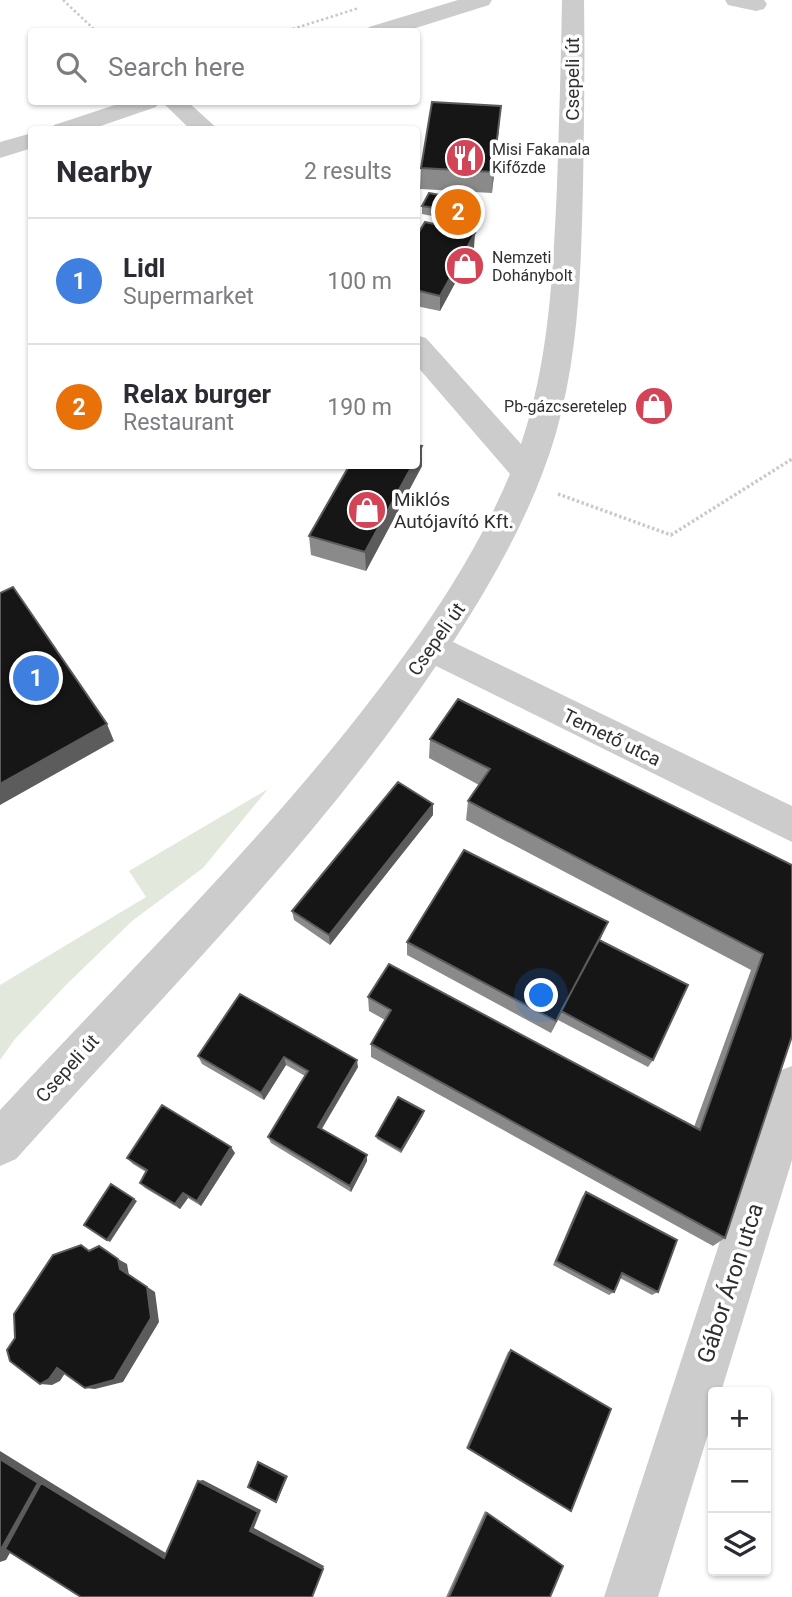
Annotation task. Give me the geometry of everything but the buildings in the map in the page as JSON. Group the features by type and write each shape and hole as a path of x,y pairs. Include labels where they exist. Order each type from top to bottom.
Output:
{"street":[{"path":"390,28 481,0"},
{"name":"Csepeli út","path":"0,1143 290,828 360,745 432,648 484,565 526,471 547,407 563,323 573,106 573,0"},
{"path":"75,126 138,105"},
{"path":"177,105 201,126"},
{"path":"0,150 28,141"},
{"path":"420,350 526,471"},
{"name":"Temető utca","path":"432,648 792,825"},
{"name":"Gábor Áron utca","path":"631,1597 792,1088"}],"path":[{"path":"63,0 93,28"},
{"path":"296,28 358,8"},
{"path":"526,471 553,492 671,535 792,459"}],"shaded area":[{"path":"268,789 203,868 132,921 65,986 15,1039 0,1060 0,985 146,897 129,871"}],"place":[{"name":"Misi Fakanala Kifőzde","path":"465,158"},
{"name":"Relax burger","path":"458,212"},
{"name":"Nemzeti Dohánybolt","path":"465,266"},
{"name":"Pb-gázcseretelep","path":"654,406"},
{"name":"Miklós Autójavító Kft.","path":"367,510"},
{"name":"Lidl","path":"36,678"}]}
